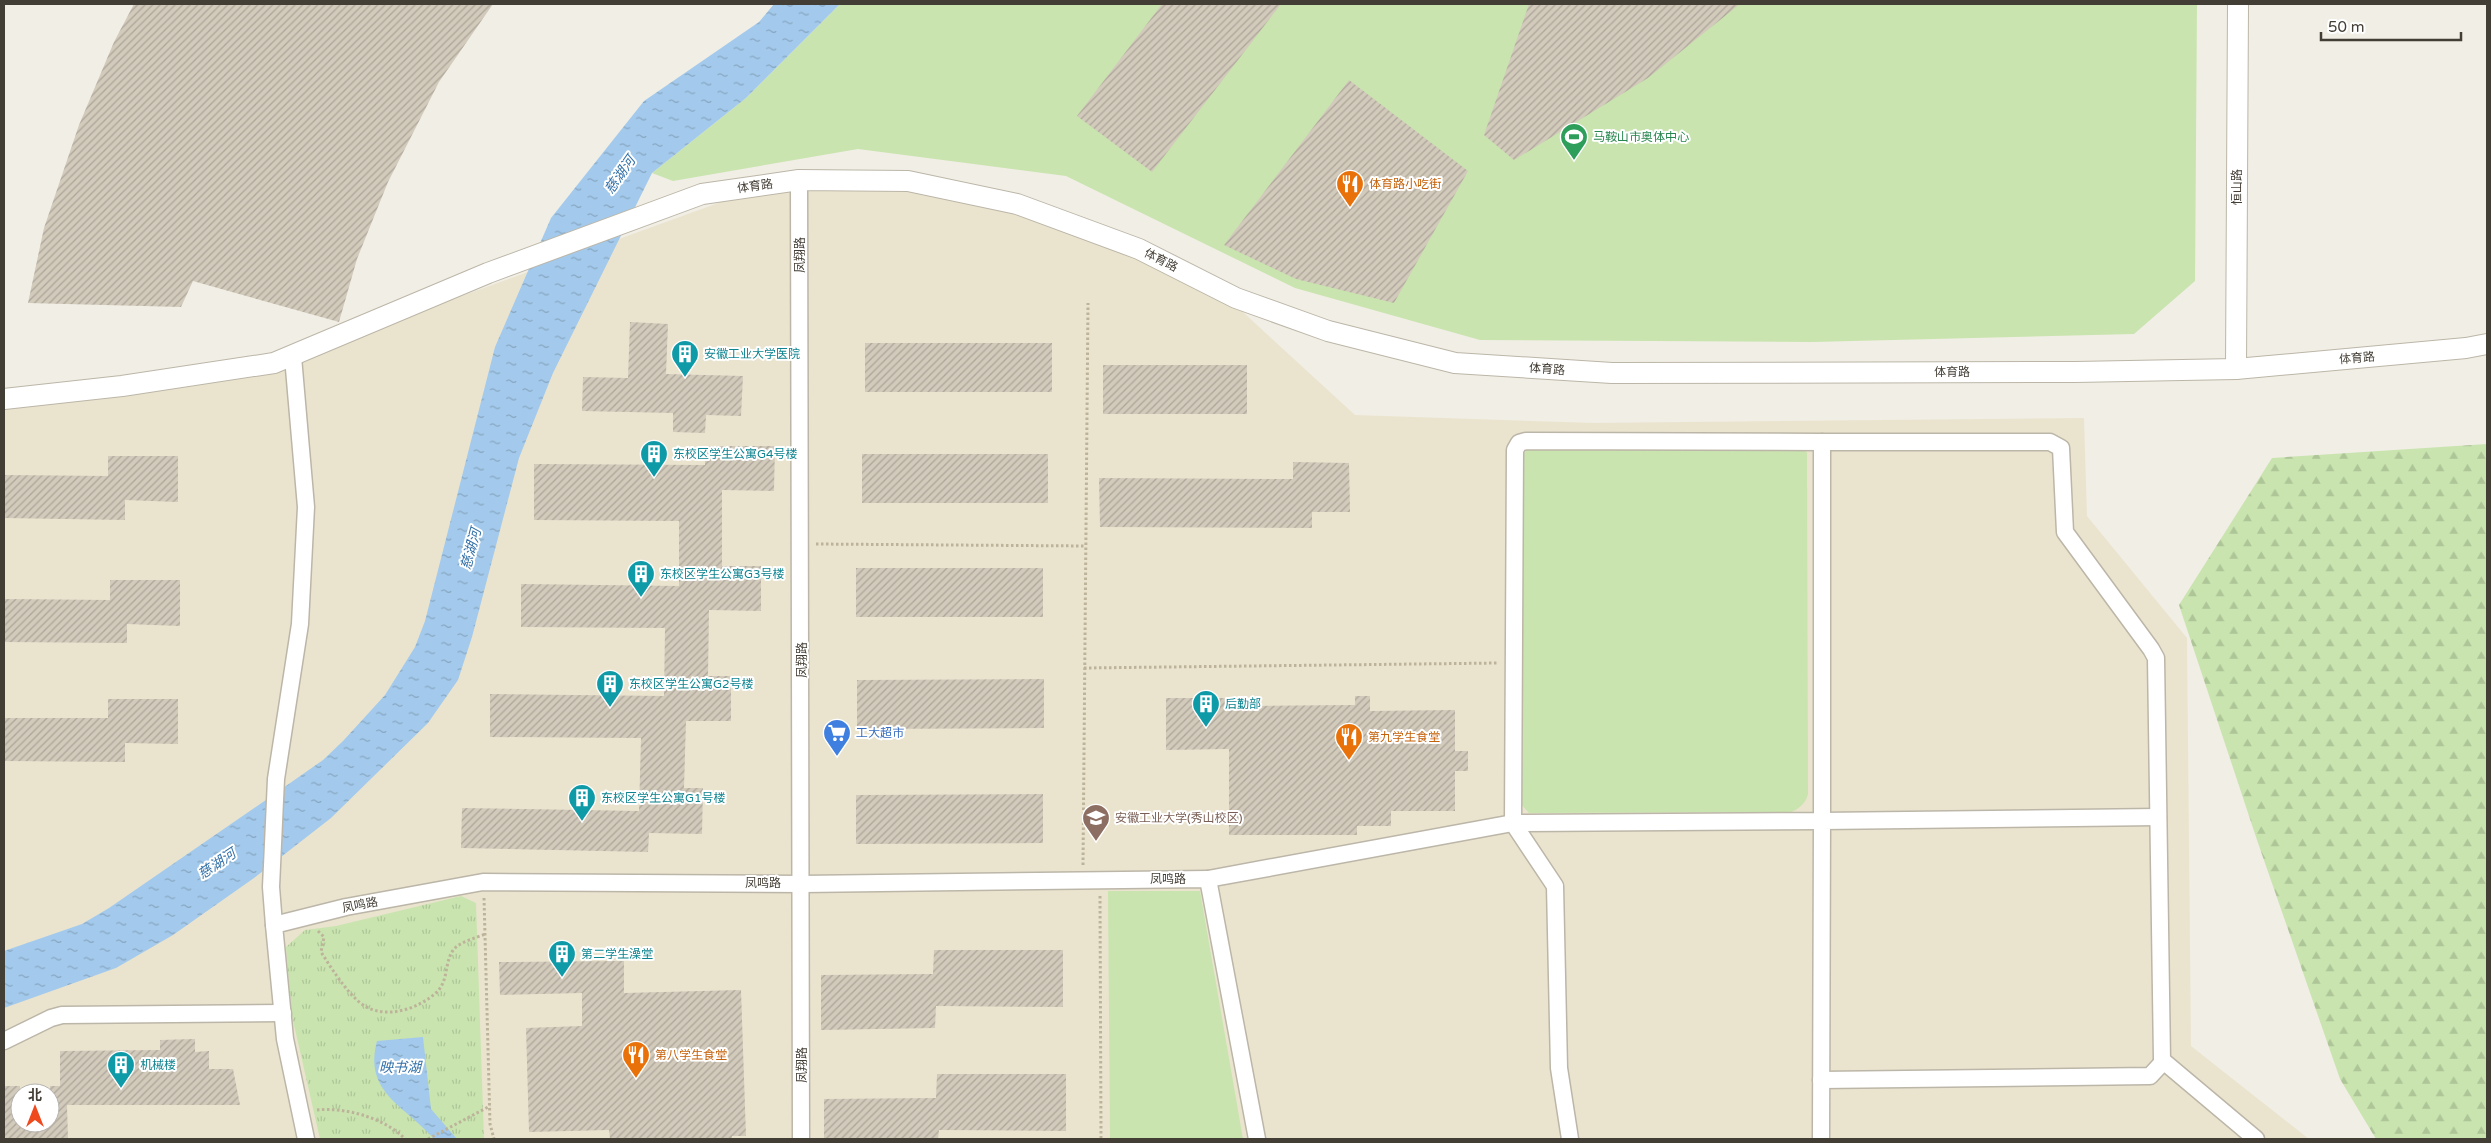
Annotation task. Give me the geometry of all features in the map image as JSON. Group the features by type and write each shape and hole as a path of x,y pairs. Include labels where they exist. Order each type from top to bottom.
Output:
{"street":[{"name":"恒山路","path":"2236,370 2238,4"},
{"name":"体育路","path":"4,400 150,382 274,363 293,357 488,273 702,194 799,180 908,181 1016,204 1139,249 1236,298 1328,331 1455,363 1612,373 2236,370 2456,349 2487,344"},
{"name":"凤翔路","path":"799,180 802,544 801,1139"},
{"path":"293,357 306,508 300,624 276,780 271,887 285,1039 306,1139"},
{"path":"1570,1139 1559,1068 1555,886 1513,822 1515,450 1518,443 1526,440 2050,442 2061,448 2064,532 2156,658 2163,1062 2150,1076 1821,1080"},
{"path":"1821,1139 1822,442"},
{"name":"凤鸣路","path":"274,925 346,907 483,882 802,884 1208,879 1513,822 2158,817"},
{"path":"1208,879 1257,1139"},
{"path":"4,1041 59,1015 282,1013"},
{"path":"2163,1062 2256,1139"}],"path":[{"path":"1083,880 1088,304"},
{"path":"802,544 1086,546"},
{"path":"1084,668 1514,662"},
{"path":"1100,880 1101,1139"},
{"path":"483,882 490,1106 494,1139"},
{"path":"306,917 324,937 321,952 335,974 359,1002 376,1009 396,1012 410,1010 437,991 444,982 449,958 455,948 485,934"},
{"path":"429,1139 490,1106"},
{"path":"301,1112 329,1109 344,1112 378,1122 405,1139"}],"shaded area":[{"name":"安徽工业大学(秀山校区)","path":"844,185 1017,204 1219,290 1355,415 1594,423 2084,418 2087,516 2187,638 2191,1046 2309,1139 4,1139 4,398 293,357 732,198"}],"green space":[{"name":"马鞍山市奥体中心","path":"840,4 2197,4 2195,281 2134,334 1812,342 1480,340 1295,288 1066,176 858,149 673,181 652,173 746,98"},
{"path":"2487,444 2487,1139 2376,1139 2340,1079 2258,843 2179,605 2272,458"},
{"path":"1528,448 1804,448 1807,453 1808,794 1804,803 1799,807 1791,812 1529,813 1521,804 1523,455"},
{"path":"1108,891 1200,891 1243,1139 1110,1139"},
{"path":"461,896 476,903 484,1139 320,1139 292,1016 286,947 305,930 336,926"}],"water":[{"name":"慈湖河","path":"774,4 840,4 746,98 652,173 553,373 519,458 472,637 458,680 428,723 331,818 254,878 173,935 116,968 4,1008 4,951 82,924 109,908 323,760 385,695 415,647 425,621 495,347 551,218 644,101 759,22"},
{"name":"映书湖","path":"423,1037 431,1109 457,1139 434,1139 390,1097 376,1074 374,1059 377,1041"}],"building":[{"path":"134,4 493,4 439,82 388,182 357,259 339,322 193,281 181,307 28,303 44,228 79,125 114,42"},
{"path":"1162,4 1281,4 1152,172 1077,116"},
{"path":"1529,4 1740,4 1648,78 1514,160 1484,135"},
{"name":"体育路小吃街","path":"1349,80 1468,171 1394,303 1296,279 1224,245"},
{"name":"安徽工业大学医院","path":"630,322 668,324 666,374 743,376 741,416 706,415 705,433 673,432 673,413 582,411 583,377 628,378"},
{"path":"865,343 1052,343 1052,392 865,392"},
{"path":"1103,365 1247,365 1247,414 1103,414"},
{"path":"705,446 775,446 774,491 722,490 722,566 761,566 761,611 709,610 708,676 731,676 731,721 686,721 684,788 703,788 702,834 649,833 648,852 461,848 462,808 639,811 641,738 490,737 490,694 664,696 665,628 521,627 521,584 679,586 679,521 534,520 534,464 705,465"},
{"path":"862,454 1048,454 1048,503 862,503"},
{"path":"108,456 178,456 178,502 125,500 125,520 4,518 4,475 108,476"},
{"path":"1293,462 1349,463 1350,512 1312,512 1312,528 1100,527 1099,478 1293,479"},
{"path":"856,568 1043,568 1043,617 856,617"},
{"path":"110,580 180,580 180,626 127,624 127,643 4,642 4,599 110,600"},
{"path":"1044,679 1044,728 857,729 857,680"},
{"name":"第九学生食堂","path":"1355,696 1370,696 1370,711 1455,710 1455,751 1468,751 1468,771 1455,771 1455,811 1391,811 1391,826 1357,826 1357,835 1229,835 1229,749 1166,750 1166,698 1246,698 1246,706 1355,705"},
{"path":"108,699 178,699 178,744 125,743 125,762 4,761 4,718 108,718"},
{"path":"1043,794 1043,843 856,844 856,795"},
{"path":"934,950 1063,950 1063,1007 936,1006 935,1028 821,1030 821,975 933,974"},
{"name":"第八学生食堂","path":"624,961 624,993 741,990 746,1136 732,1136 732,1139 610,1139 609,1130 529,1132 526,1028 582,1026 582,993 500,995 499,962"},
{"name":"机械楼","path":"195,1039 195,1052 209,1051 209,1069 233,1069 240,1105 67,1105 68,1139 4,1139 4,1086 10,1086 10,1133 60,1133 60,1051 160,1050 160,1040"},
{"path":"937,1074 1066,1074 1066,1131 939,1130 938,1139 824,1139 824,1099 936,1098"}],"place":[{"name":"马鞍山市奥体中心","path":"1574,161"},
{"name":"体育路小吃街","path":"1350,208"},
{"name":"安徽工业大学医院","path":"685,378"},
{"name":"东校区学生公寓G4号楼","path":"654,478"},
{"name":"东校区学生公寓G3号楼","path":"641,598"},
{"name":"东校区学生公寓G2号楼","path":"610,708"},
{"name":"后勤部","path":"1206,728"},
{"name":"工大超市","path":"837,757"},
{"name":"第九学生食堂","path":"1349,761"},
{"name":"东校区学生公寓G1号楼","path":"582,822"},
{"name":"安徽工业大学(秀山校区)","path":"1096,842"},
{"name":"第二学生澡堂","path":"562,978"},
{"name":"第八学生食堂","path":"636,1079"},
{"name":"机械楼","path":"121,1089"}]}
